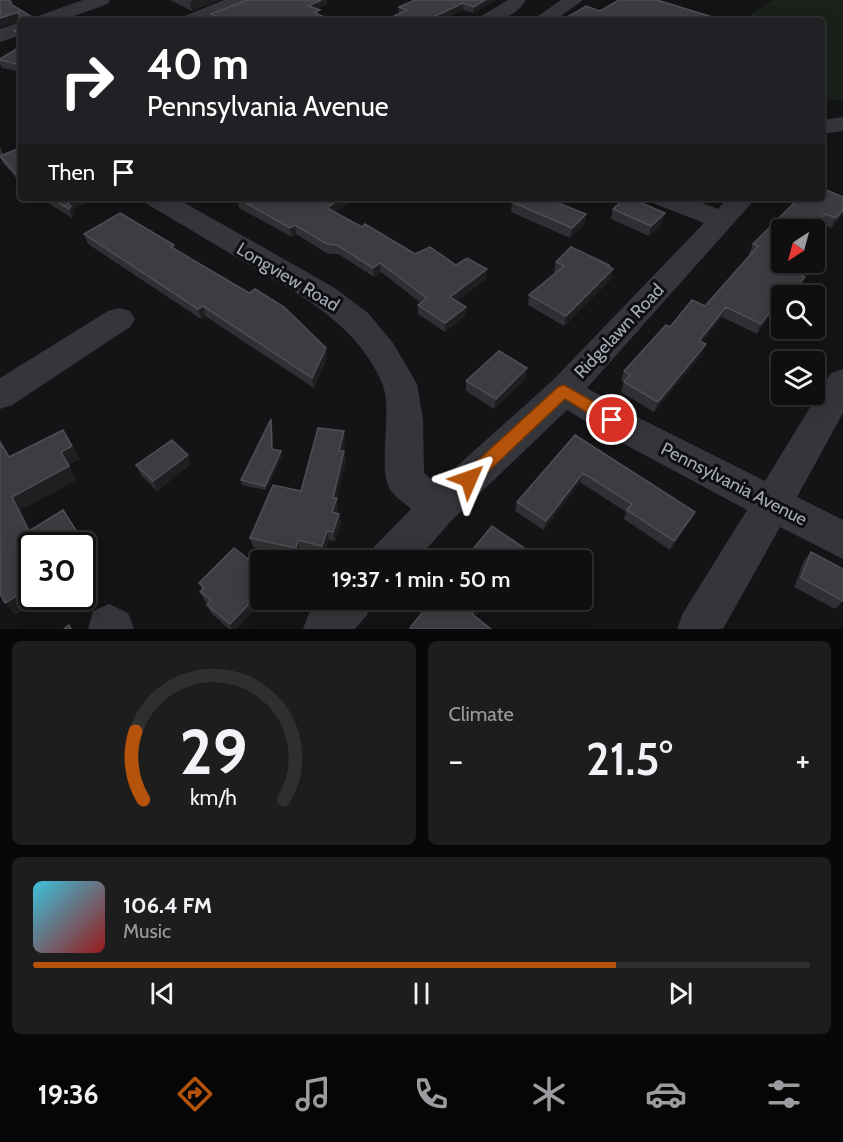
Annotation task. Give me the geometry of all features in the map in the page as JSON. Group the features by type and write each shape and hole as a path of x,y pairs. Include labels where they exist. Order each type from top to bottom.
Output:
{"street":[{"path":"50,18 101,0"},
{"path":"196,18 241,0"},
{"path":"489,18 513,6 517,0"},
{"path":"546,18 574,0"},
{"path":"0,36 18,29"},
{"name":"Longview Road","path":"161,201 324,295 357,321 381,352 400,384 405,420 405,480 438,508"},
{"path":"683,201 732,209"},
{"name":"Ridgelawn Road","path":"399,550 438,508 564,391 732,209"},
{"path":"0,395 119,319"},
{"path":"699,629 843,382"},
{"name":"Pennsylvania Avenue","path":"564,391 627,429 843,540"},
{"path":"325,629 343,610"}],"shaded area":[{"path":"772,0 843,0 843,100 825,99 825,18 745,18"}],"building":[{"path":"0,0 10,0 12,5 34,18 19,18 19,12 0,18"},
{"path":"247,0 321,0 308,6 320,10 314,13 328,18 266,18 262,16 220,18 211,14"},
{"path":"415,0 485,0 474,7 463,3 431,18 399,18 394,16 407,10 399,7"},
{"path":"619,0 657,0 716,18 566,18 586,6 600,11"},
{"path":"18,48 18,64 0,59"},
{"path":"18,149 18,177 0,156"},
{"path":"825,189 843,197 843,210 836,218 825,214 821,219 778,219 796,201 825,201"},
{"path":"56,201 69,201 67,202 71,206 69,209"},
{"path":"242,201 337,201 327,208 362,227 365,224 415,254 430,247 456,265 467,258 487,269 450,297 466,307 445,323 418,305 427,298 380,263 373,268 337,245 327,244 295,225 290,228"},
{"path":"554,201 586,214 572,228 512,202"},
{"path":"622,201 637,201 665,213 651,226 613,209"},
{"path":"120,213 174,245 171,247 249,293 255,289 284,307 326,348 312,378 203,306 198,309 84,234"},
{"path":"771,226 771,273 797,273 805,277 798,285 771,285 771,310 761,324 726,307 699,341 706,344 658,402 624,382 630,375 624,371 666,325 670,327 692,300 705,306 758,246 753,244"},
{"path":"571,247 613,269 566,316 529,295 564,266 556,262"},
{"path":"499,351 527,368 496,399 466,381"},
{"path":"271,419 272,449 281,451 265,486 241,480"},
{"path":"318,428 344,431 339,451 344,451 333,498 337,498 332,512 339,514 333,532 327,531 322,546 298,540 296,548 250,538 273,485 301,491"},
{"path":"63,430 72,446 61,452 69,466 12,497 29,531 63,510 77,532 18,532 18,595 5,603 0,594 0,442 9,457"},
{"path":"575,435 695,512 674,541 627,510 632,504 583,473 546,521 517,502"},
{"path":"172,440 188,455 153,481 136,465"},
{"path":"492,526 524,548 522,550 472,550"},
{"path":"234,548 250,560 250,603 230,624 207,605 211,600 200,592 204,588 199,583"},
{"path":"811,552 843,569 843,601 801,578"},
{"path":"424,610 475,610 472,614 491,629 411,629"}],"route":[{"path":"469,479 564,391 612,420"}]}
